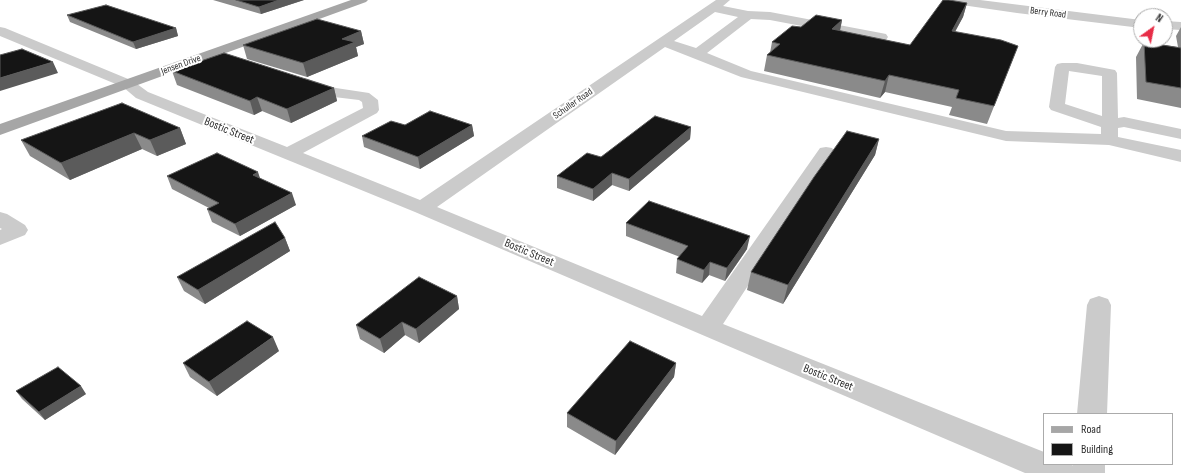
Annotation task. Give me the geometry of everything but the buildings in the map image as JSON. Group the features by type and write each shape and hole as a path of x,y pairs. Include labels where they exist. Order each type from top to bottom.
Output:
{"main road":[{"name":"Jensen Drive","path":"0,130 362,0"}],"street":[{"name":"Berry Road","path":"962,0 1133,23"},
{"path":"718,4 748,15 770,16 881,37"},
{"name":"Schuller Road","path":"422,208 718,4"},
{"path":"697,54 748,15"},
{"name":"Bostic Street","path":"0,30 128,84 142,95 422,208 707,328 1060,473"},
{"path":"663,42 679,46 746,74 1006,136 1109,132 1181,156"},
{"path":"208,55 236,62"},
{"path":"288,154 370,110 370,100 363,96 334,92 291,78"},
{"path":"1109,132 1124,122 1181,134"},
{"path":"707,328 826,152"},
{"path":"0,218 17,230 0,238"},
{"path":"1092,413 1099,305"}]}
